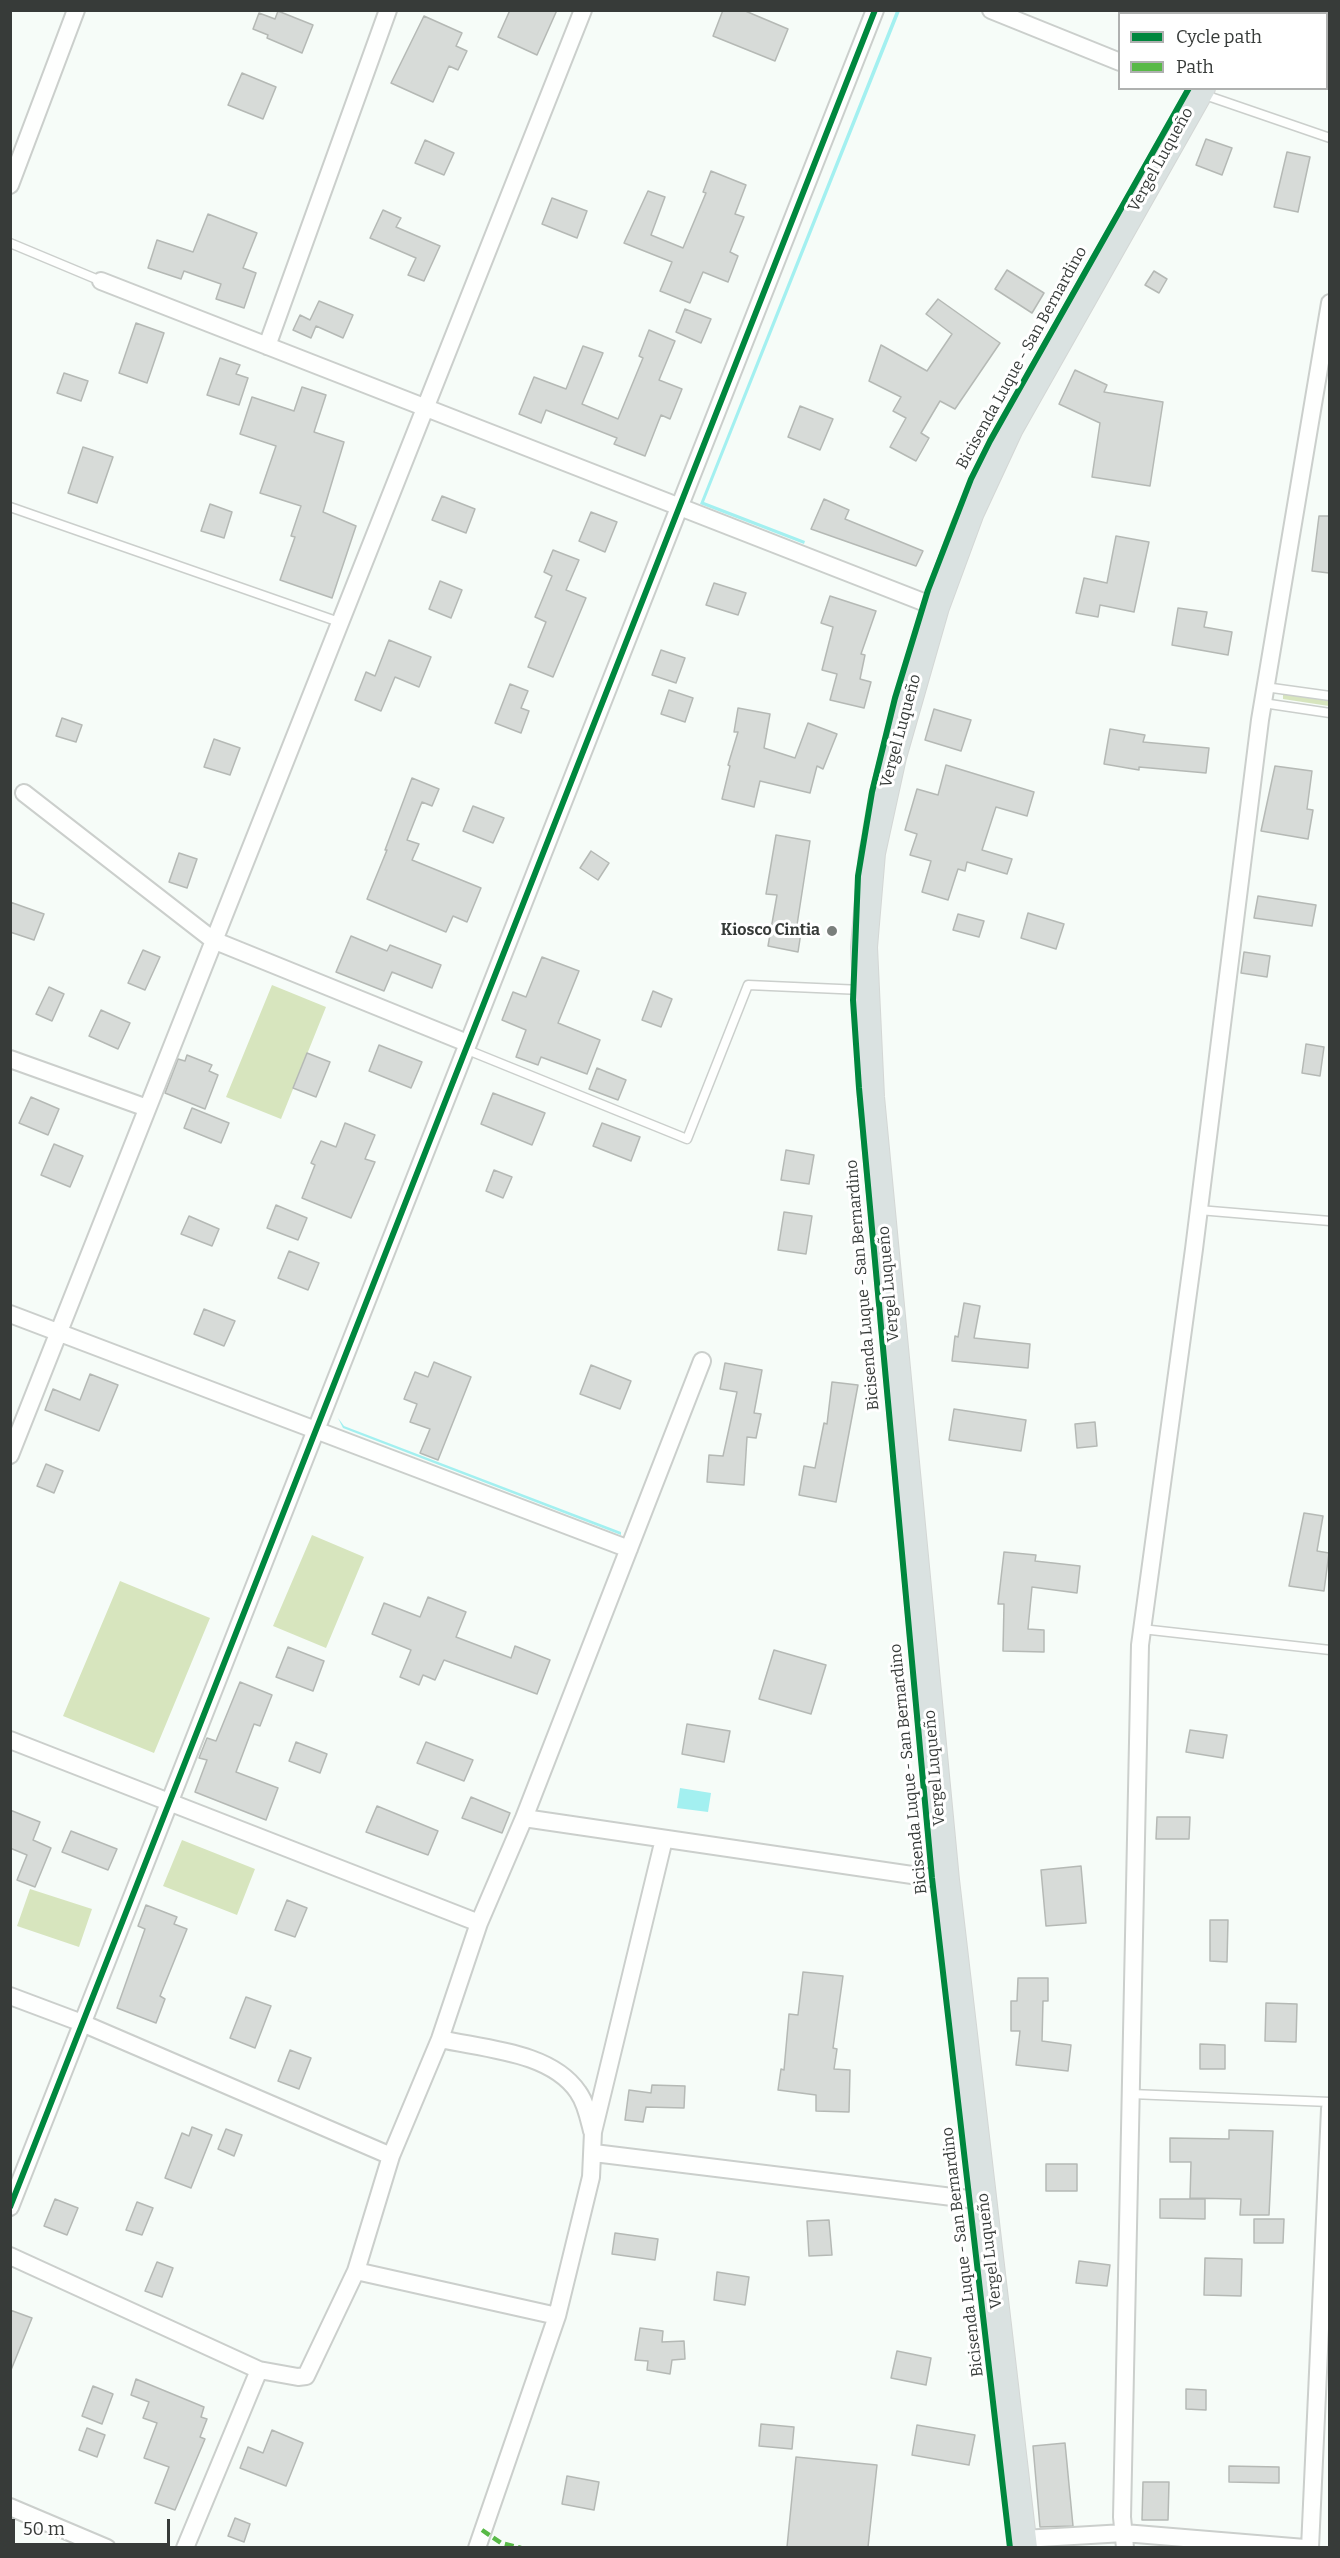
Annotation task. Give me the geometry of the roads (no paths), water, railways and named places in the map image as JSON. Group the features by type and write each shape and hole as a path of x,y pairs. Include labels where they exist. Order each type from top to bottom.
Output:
{"main road":[{"name":"Vergel Luqueño","path":"1023,2543 946,1880 871,1097 864,947 872,853 893,757 936,607 971,512 1010,428 1196,90"}],"street":[{"path":"10,185 76,10"},
{"path":"267,346 388,10"},
{"path":"10,1455 583,10"},
{"path":"10,2207 677,507 875,10"},
{"path":"991,10 1118,62"},
{"path":"101,281 936,607"},
{"path":"1124,2540 1131,2094 1142,1629 1199,1210 1264,695 1329,303"},
{"path":"24,793 213,940 466,1046"},
{"path":"10,1059 147,1108"},
{"path":"10,1314 629,1549"},
{"path":"10,2256 259,2370 298,2378 306,2376 356,2271 391,2156 440,2039 479,1923 524,1818 702,1361"},
{"path":"10,1740 479,1923"},
{"path":"524,1818 946,1880"},
{"path":"592,2132 664,1839"},
{"path":"10,1996 82,2023 391,2156"},
{"path":"440,2039 536,2060 553,2067 580,2094 592,2132 594,2153 591,2177 556,2316 477,2547"},
{"path":"1310,2547 1324,2372 1329,2109"},
{"path":"594,2153 984,2201"},
{"path":"356,2271 556,2316"},
{"path":"184,2547 259,2370"},
{"path":"10,2507 107,2547"},
{"path":"1023,2543 1124,2540 1305,2547"}],"lane":[{"path":"1196,90 1329,138"},
{"path":"10,243 101,281"},
{"path":"10,507 339,622"},
{"path":"1264,695 1329,696"},
{"path":"1264,695 1329,713"},
{"path":"466,1046 687,1139 748,985 865,991"},
{"path":"1199,1210 1329,1221"},
{"path":"1142,1629 1329,1650"},
{"path":"1131,2094 1329,2102"}],"water":[{"path":"896,11 900,11 704,502 805,541 804,544 700,504"},
{"path":"338,1418 344,1426 621,1532 621,1535 343,1428"},
{"path":"680,1788 711,1793 708,1812 677,1808"}],"place":[{"name":"Kiosco Cintia","path":"832,931"}]}
